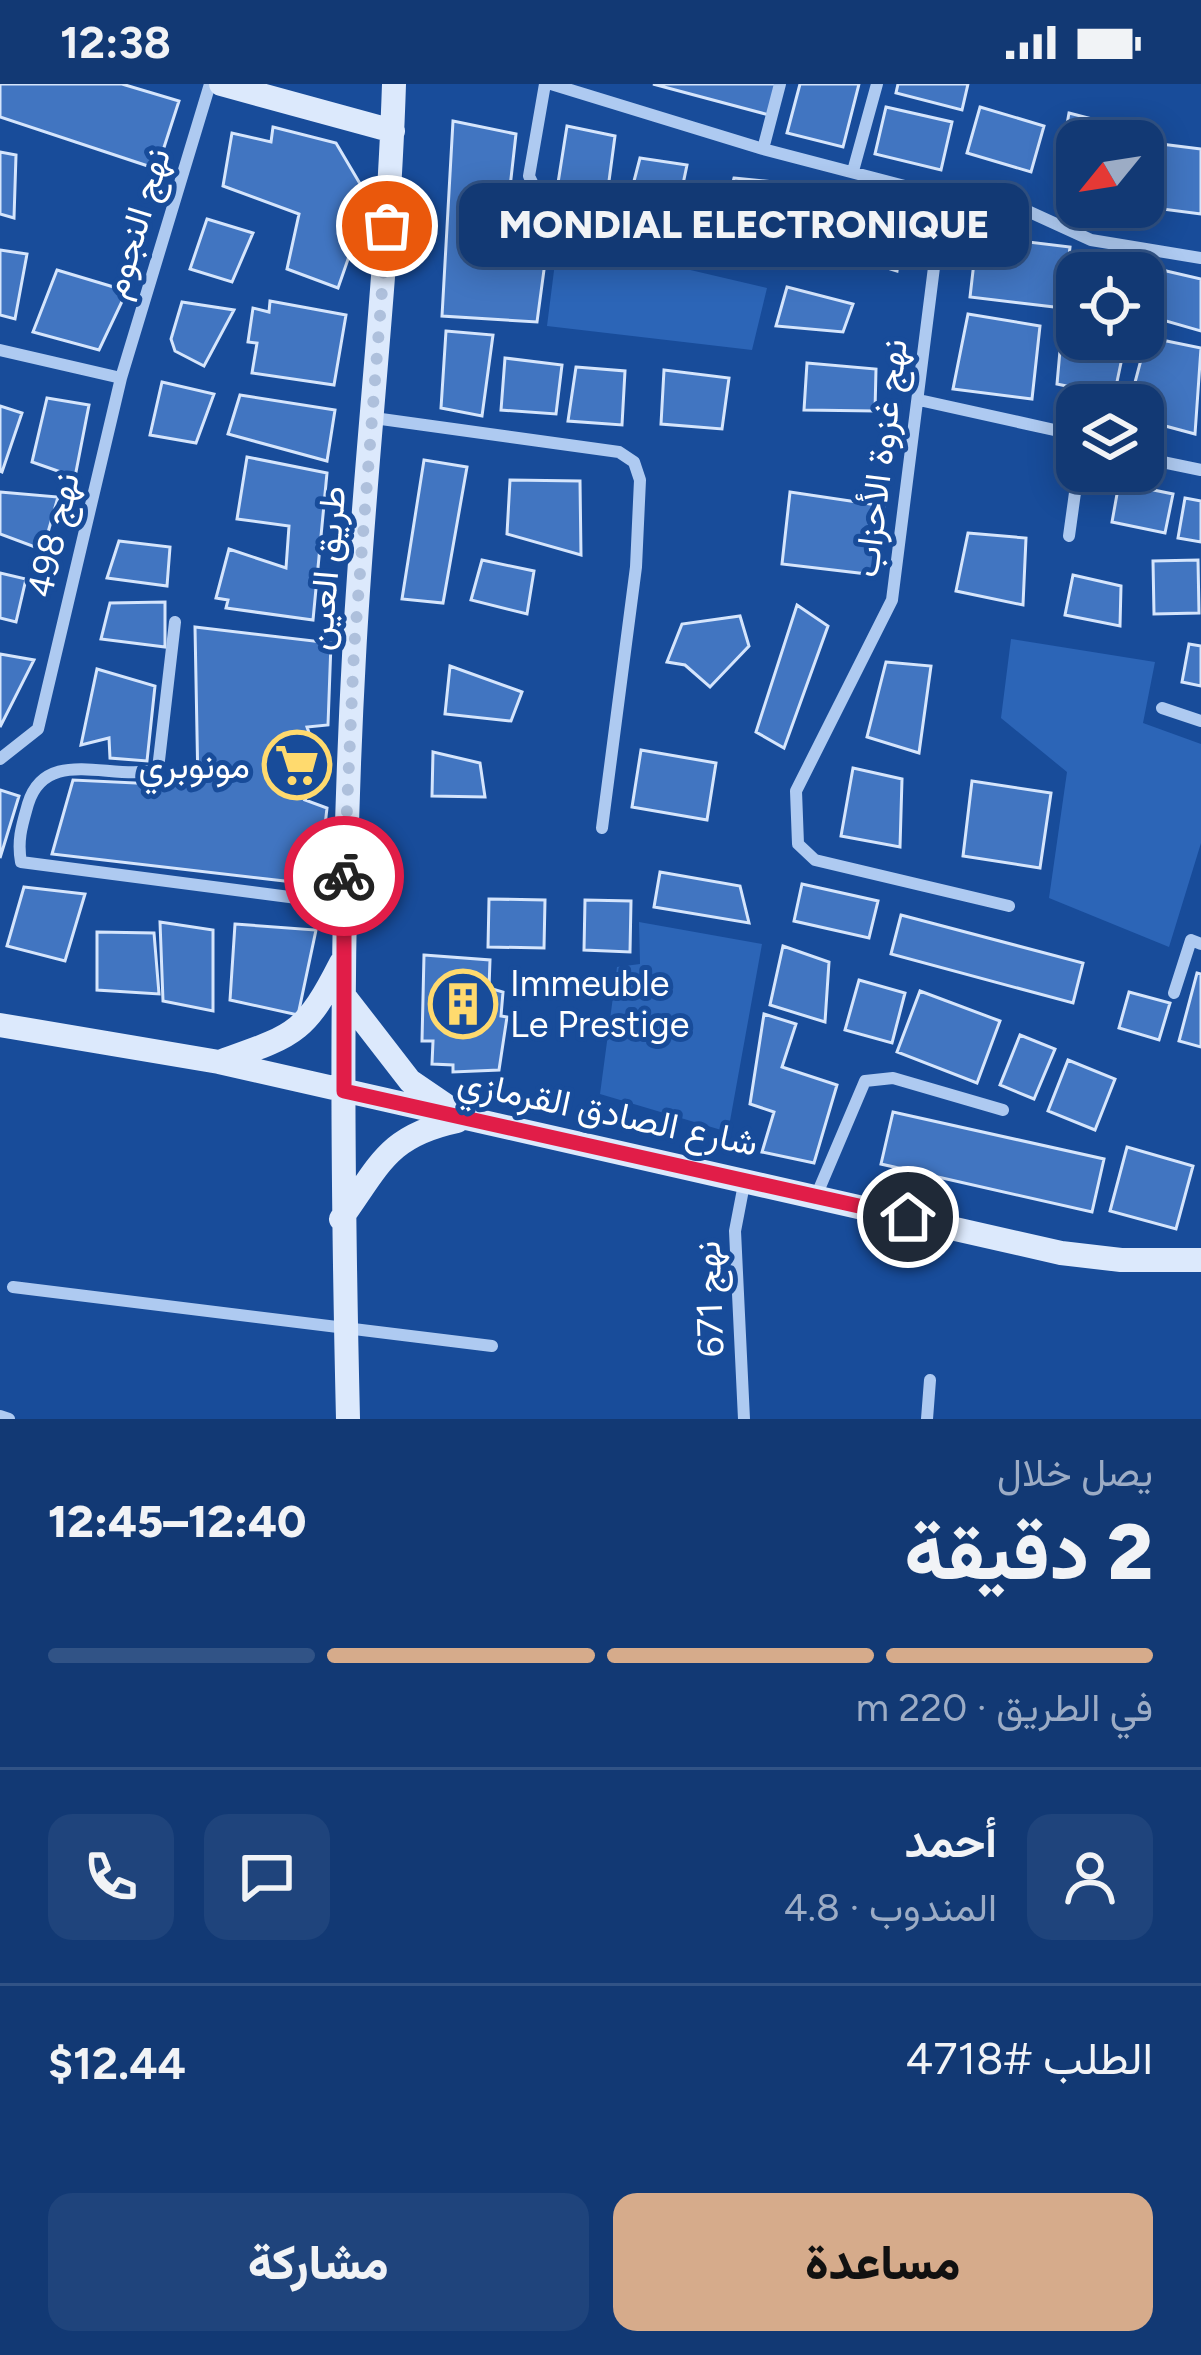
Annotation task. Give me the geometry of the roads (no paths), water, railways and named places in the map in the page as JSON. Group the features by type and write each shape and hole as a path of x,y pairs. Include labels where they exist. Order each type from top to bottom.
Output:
{"main road":[{"path":"221,84 393,130"},
{"name":"طريق العين","path":"347,1419 341,1219 343,904 354,650 394,84"},
{"path":"219,1062 290,1035 313,1018 342,961"},
{"path":"345,997 410,1081 466,1120"},
{"name":"شارع الصادق القرمازي","path":"0,1025 219,1062 1061,1252 1120,1260 1201,1260"},
{"path":"341,1219 397,1143 420,1130 466,1120"}],"street":[{"name":"نهج النجوم","path":"121,378 210,84"},
{"path":"660,250 547,214 529,176 548,84 763,149 943,196 1021,208 1091,240 1201,258"},
{"path":"763,149 780,84"},
{"path":"853,171 877,84"},
{"name":"نهج غزوة الأحزاب","path":"943,196 892,600 796,791 798,844 815,860 1009,906"},
{"path":"0,350 121,378"},
{"name":"نهج 498","path":"0,759 38,728 121,378"},
{"path":"919,400 1056,430"},
{"path":"374,418 619,452 634,462 640,481 636,567 602,828"},
{"path":"1164,462 1201,470"},
{"path":"1069,536 1075,492"},
{"path":"175,622 158,769 71,768 45,777 32,794 18,841 21,862 343,904"},
{"path":"1162,708 1201,721"},
{"path":"1174,993 1191,940 1201,944"},
{"path":"817,1194 865,1081 893,1078 1004,1110"},
{"name":"نهج 671","path":"744,1419 735,1231 745,1178"},
{"path":"13,1288 346,1332 492,1346"},
{"path":"927,1419 929,1380"},
{"path":"0,1416 9,1419"}],"place":[{"name":"MONDIAL ELECTRONIQUE","path":"387,226"},
{"name":"مونوبري","path":"297,765"},
{"name":"Immeuble Le Prestige","path":"463,1004"}]}
